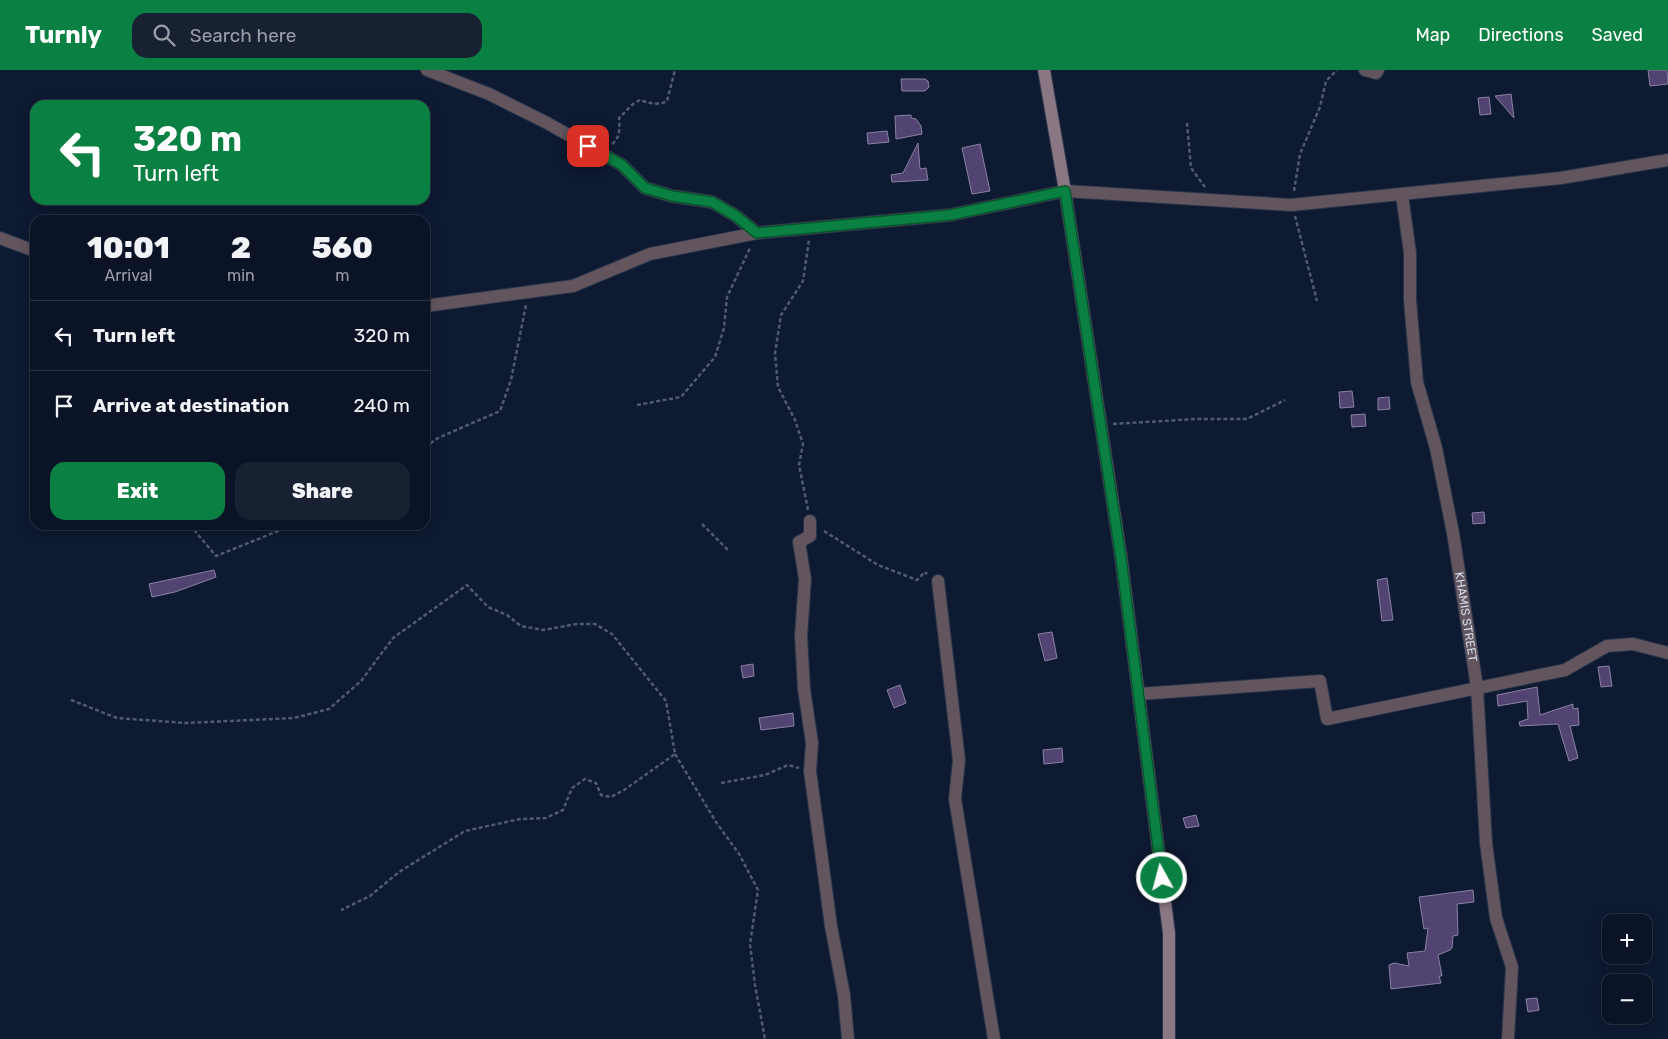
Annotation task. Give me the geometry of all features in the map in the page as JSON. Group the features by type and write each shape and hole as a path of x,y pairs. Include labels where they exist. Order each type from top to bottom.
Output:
{"street":[{"path":"427,70 489,94 622,165 645,188 672,196 712,202 736,216 757,233"},
{"path":"1044,70 1065,191 1101,425 1139,694 1169,933 1169,1039"},
{"path":"1365,70 1376,73 1378,70"},
{"path":"430,305 573,286 650,254 757,233 950,215 1065,191 1292,206 1561,178 1668,160"},
{"name":"KHAMIS STREET","path":"1402,195 1410,253 1410,300 1417,382 1436,448 1453,533 1477,688 1486,843 1496,918 1512,967 1508,1039"},
{"path":"0,238 30,249"},
{"path":"810,521 810,536 799,542 805,579 801,636 804,689 812,743 810,772 831,926 844,995 848,1039"},
{"path":"938,581 959,760 955,799 994,1039"},
{"path":"1139,694 1320,681 1328,720 1565,670 1607,646 1633,644 1668,653"}],"path":[{"path":"601,154 616,141 620,129 619,118 633,104 640,100 651,103 667,101 675,70"},
{"path":"1317,301 1292,206 1300,154 1320,107 1326,81 1337,70"},
{"path":"1187,123 1191,168 1216,200"},
{"path":"811,228 803,282 781,315 775,353 778,387 795,420 804,444 800,465 810,521 878,565 917,580 924,572 938,581"},
{"path":"637,405 681,397 715,357 724,328 727,297 757,233"},
{"path":"430,444 438,438 500,411 511,380 529,292"},
{"path":"1101,425 1247,418 1285,400"},
{"path":"702,524 729,551"},
{"path":"194,530 216,556 281,530"},
{"path":"71,700 117,718 186,723 294,718 329,709 361,681 393,638 467,585 488,607 507,615 521,626 542,630 577,624 595,624 612,634 666,701 675,754 716,822 739,854 758,890 750,944 755,986 765,1039"},
{"path":"341,910 370,896 399,872 465,831 520,819 546,818 563,810 572,788 585,779 596,783 601,795 611,797 675,754"},
{"path":"721,783 765,775 788,765 810,772"}],"building":[{"path":"1648,70 1667,70 1668,84 1650,86"},
{"path":"901,79 925,79 928,81 929,87 925,91 902,91"},
{"path":"1511,94 1514,118 1495,96"},
{"path":"1489,97 1491,114 1480,115 1478,98"},
{"path":"911,115 911,118 916,119 921,126 922,134 896,139 895,116"},
{"path":"887,131 889,142 868,144 867,133"},
{"path":"918,143 920,169 926,168 928,180 892,182 891,175 903,173"},
{"path":"980,144 990,191 972,194 962,148"},
{"path":"1352,391 1354,407 1340,408 1339,392"},
{"path":"1389,397 1390,409 1378,410 1378,398"},
{"path":"1365,414 1366,426 1352,427 1351,415"},
{"path":"1484,512 1485,523 1473,524 1472,513"},
{"path":"214,570 216,577 175,592 152,597 149,584"},
{"path":"1387,578 1393,620 1382,621 1377,580"},
{"path":"1052,632 1057,658 1045,661 1038,634"},
{"path":"753,664 754,676 743,678 741,666"},
{"path":"1609,666 1612,686 1601,687 1598,667"},
{"path":"900,685 906,703 894,708 887,690"},
{"path":"1537,687 1540,715 1573,704 1573,709 1578,708 1579,725 1570,726 1578,758 1569,761 1558,724 1520,726 1519,722 1528,719 1527,701 1498,706 1497,695"},
{"path":"793,713 794,726 761,730 759,718"},
{"path":"1062,748 1063,762 1044,764 1043,750"},
{"path":"1196,815 1199,826 1186,828 1183,818"},
{"path":"1473,890 1474,902 1457,904 1458,935 1453,936 1452,948 1438,955 1442,976 1439,976 1441,983 1391,989 1389,965 1394,963 1409,966 1407,953 1425,951 1428,928 1424,929 1419,897"},
{"path":"1537,998 1539,1010 1528,1012 1526,999"}],"route":[{"path":"588,146 622,165 645,188 672,196 712,202 736,216 757,233 950,215 1065,191 1121,558 1162,878"}]}
